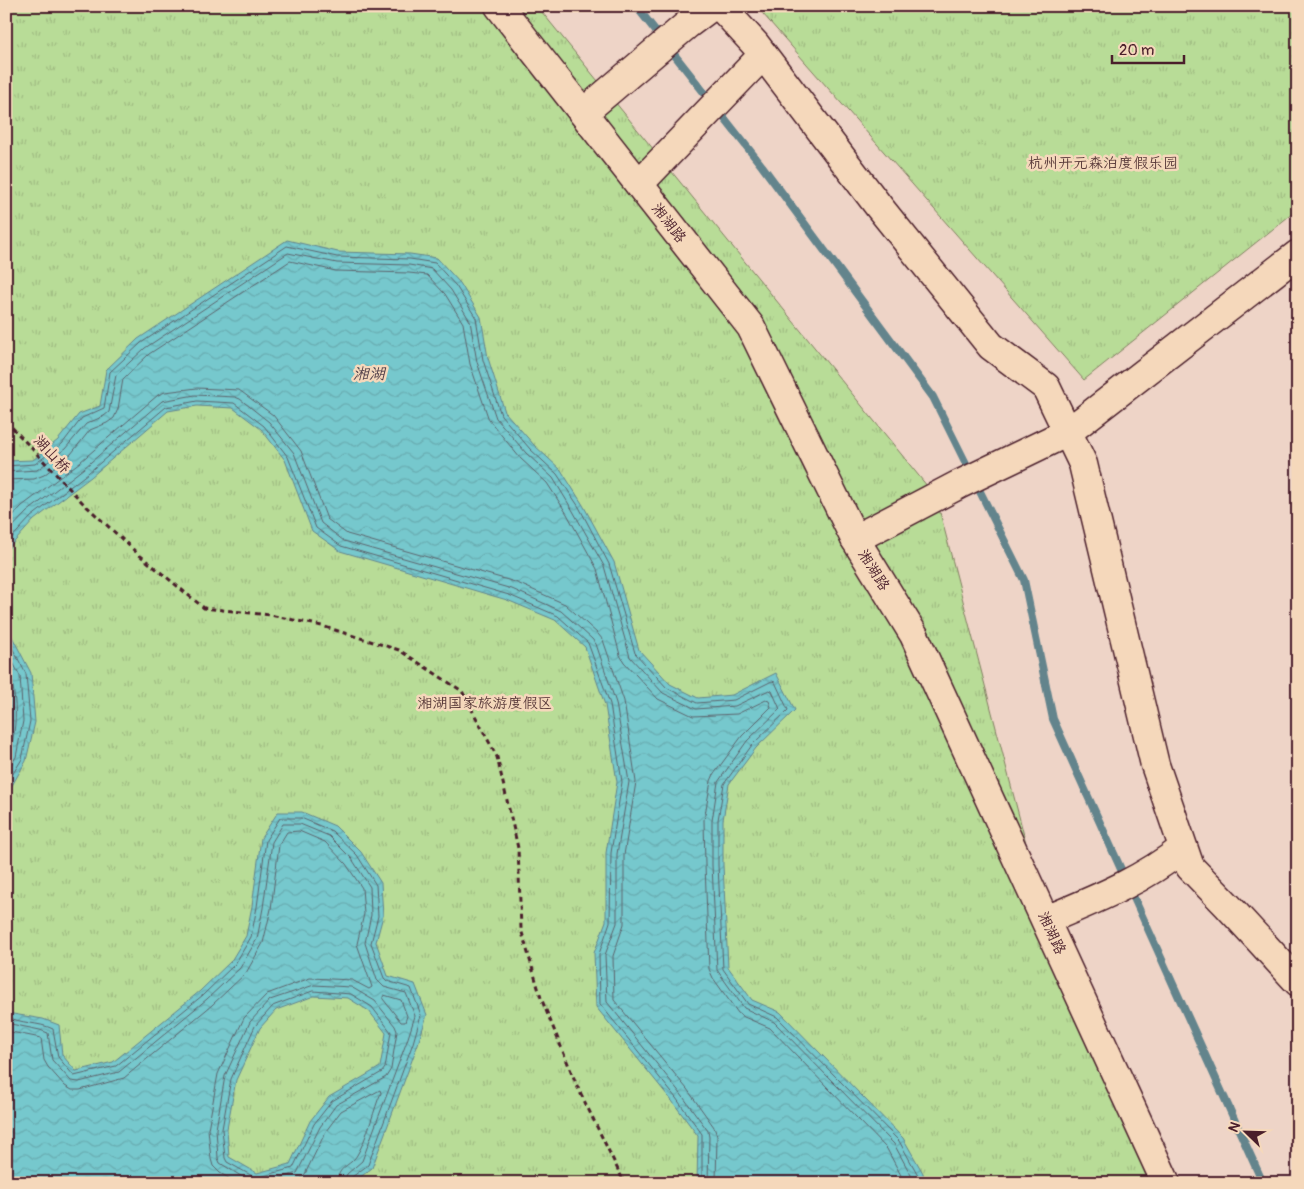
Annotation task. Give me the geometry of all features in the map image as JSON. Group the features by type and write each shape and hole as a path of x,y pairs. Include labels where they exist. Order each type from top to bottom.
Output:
{"street":[{"name":"湘湖路","path":"499,6 751,327 855,539 914,635 1166,1183"},
{"path":"583,113 712,6"},
{"path":"720,6 764,55 880,208 991,346 1046,387 1084,464 1155,765 1174,855 1190,867 1298,982"},
{"path":"638,184 764,55"},
{"path":"855,539 960,484 1068,432 1298,254"},
{"path":"1046,920 1113,892 1174,855"}],"path":[{"name":"湖山桥","path":"6,421 82,502 137,553 204,608 270,615 322,626 399,650 462,691 496,756 518,848 521,929 541,998 578,1088 622,1178 621,1183"}],"green space":[{"name":"湘湖国家旅游度假区","path":"6,6 537,6 936,497 1046,920 1163,1183 6,1183"},
{"name":"杭州开元森泊度假乐园","path":"756,6 1298,6 1298,209 1084,380"}],"water":[{"name":"湘湖","path":"287,240 338,252 410,254 437,258 460,283 481,317 488,358 505,412 534,445 561,470 583,505 614,562 639,650 670,684 698,698 732,695 776,673 795,710 756,748 729,784 723,820 723,865 728,967 752,1000 780,1012 903,1138 923,1173 924,1183 697,1183 698,1136 596,1007 594,953 606,921 606,853 617,782 605,705 585,647 555,620 507,600 340,551 312,531 285,460 261,429 233,408 197,406 168,411 91,477 34,520 6,551 6,461 33,460 58,440 79,414 100,406 106,370 138,339"},
{"path":"6,625 31,673 35,722 26,761 10,789 6,792"},
{"path":"278,812 302,812 335,826 361,852 381,883 383,916 376,942 388,976 415,984 427,1015 372,1168 353,1183 6,1183 6,1010 13,1014 43,1019 59,1025 62,1055 76,1071 113,1062 200,991 231,961 246,936 261,838","holes":["314,996 348,998 369,1011 386,1033 380,1067 329,1097 310,1121 290,1164 257,1173 229,1157 227,1129 236,1080 260,1028 276,1010"]}],"waterway":[{"path":"636,6 762,166 933,397 1024,580 1053,719 1263,1183"}]}
